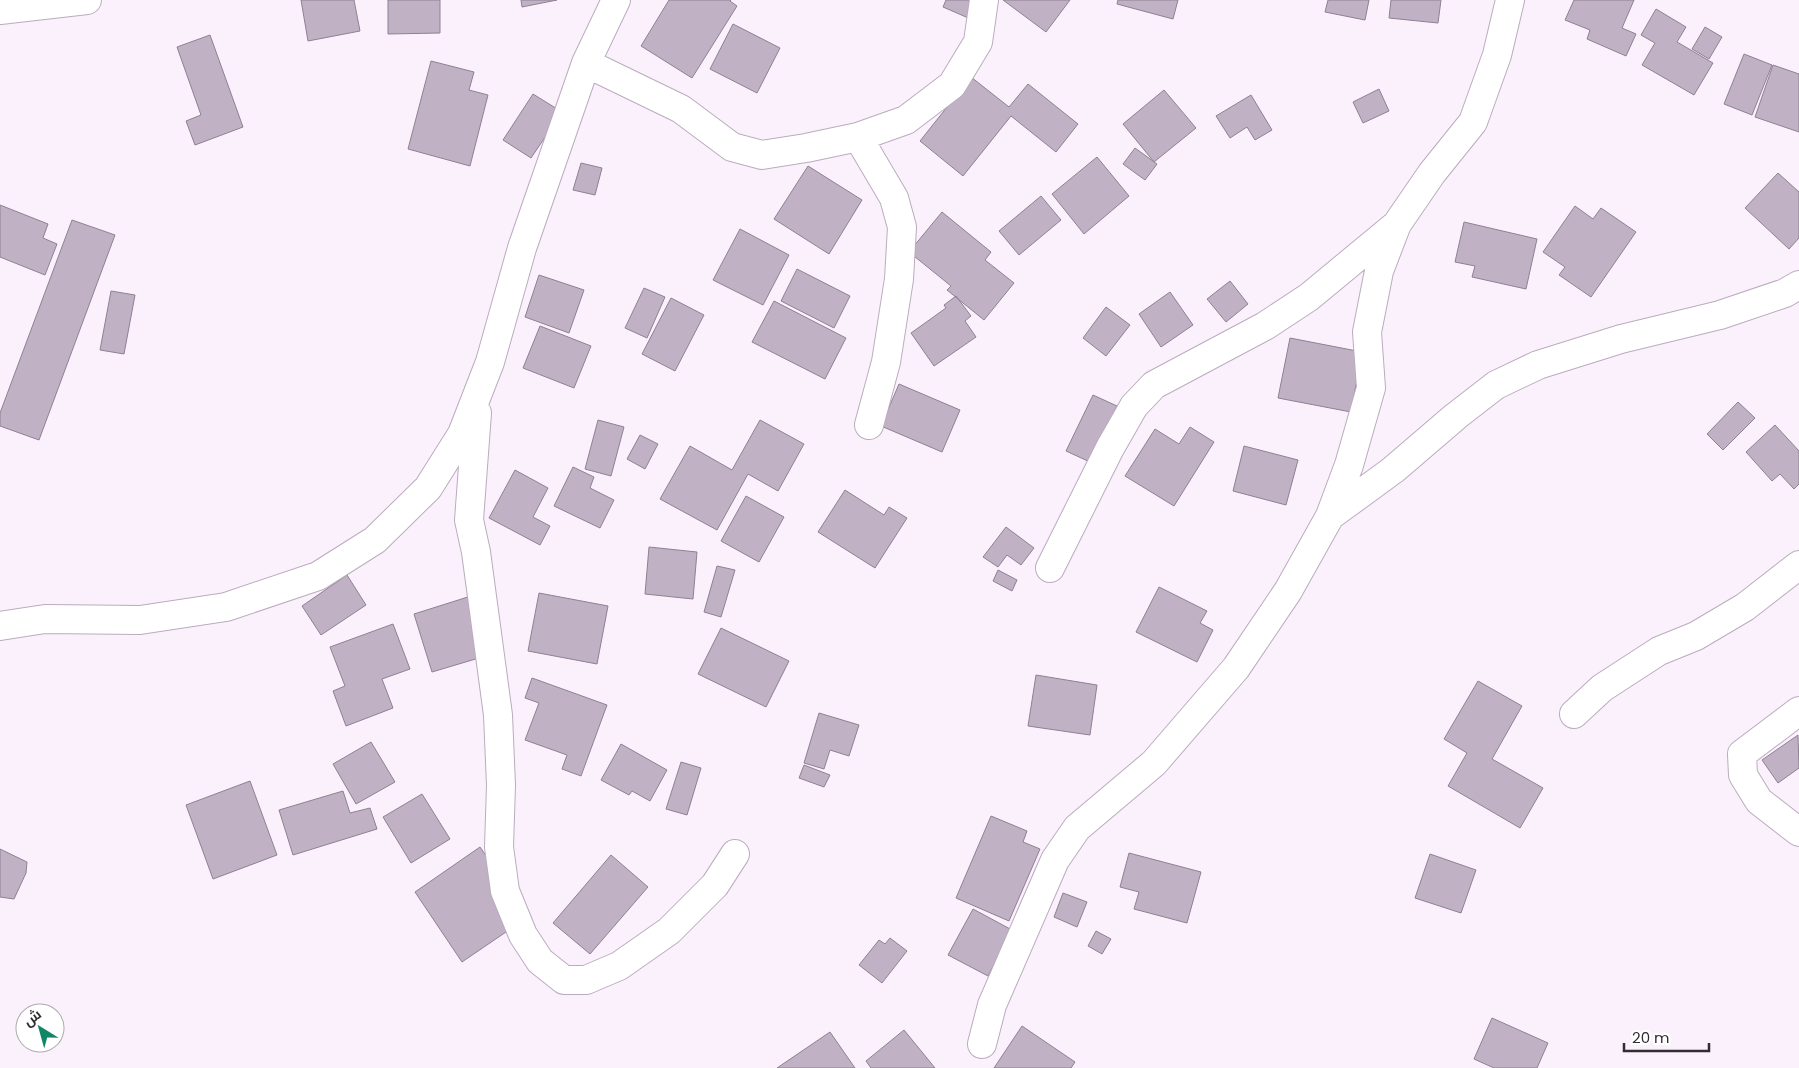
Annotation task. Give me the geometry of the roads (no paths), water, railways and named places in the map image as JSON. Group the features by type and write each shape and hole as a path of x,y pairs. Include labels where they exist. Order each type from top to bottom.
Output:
{"street":[{"path":"0,10 87,0"},
{"path":"0,626 45,618 140,620 226,607 318,576 375,540 428,488 462,434 490,362 522,248 586,63 616,0"},
{"path":"586,63 681,109 732,147 762,155 858,137 906,120 952,85 978,42 984,0"},
{"path":"982,1044 992,1005 1055,860 1077,828 1154,763 1236,668 1288,591 1330,516 1349,465 1371,388 1367,332 1379,271 1397,224 1432,173 1473,122 1497,55 1510,0"},
{"path":"858,137 894,198 902,227 900,279 886,362 869,425"},
{"path":"1050,568 1110,448 1134,406 1154,385 1265,326 1309,297 1397,224"},
{"path":"1330,516 1393,470 1456,416 1496,385 1538,365 1622,339 1720,315 1785,293 1799,285"},
{"path":"479,389 469,520 476,552 498,715 501,785 499,847 505,890 523,935 540,961 564,980 586,980 619,966 669,931 714,884 735,854"},
{"path":"1574,714 1602,688 1659,651 1696,636 1745,608 1799,565"},
{"path":"1799,711 1742,754 1743,775 1759,801 1799,832"}]}
